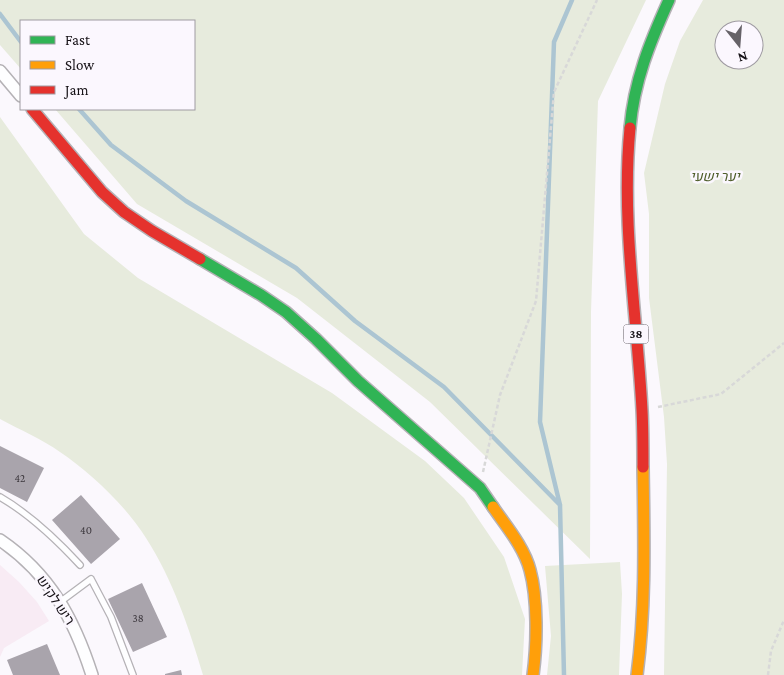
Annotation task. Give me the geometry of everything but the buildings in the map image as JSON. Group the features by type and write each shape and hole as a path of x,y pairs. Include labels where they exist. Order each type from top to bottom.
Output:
{"main road":[{"name":"38","path":"637,675 641,643 644,556 642,411 628,242 627,158 632,104 647,50 669,0"},
{"path":"33,110 102,192 124,212 286,312 365,388 480,488 520,547 530,568 535,597 533,675"}],"street":[{"path":"0,71 20,95"},
{"name":"ריש לקיש","path":"0,540 16,551 48,584 78,633 92,675"}],"lane":[{"path":"0,497 32,518 56,539 80,565"},
{"path":"60,602 91,579 111,617 133,675"}],"path":[{"path":"480,488 500,395 536,301 554,92 597,0"},
{"path":"642,411 721,394 784,343"},
{"path":"768,675 772,651 784,620"}],"shaded area":[{"path":"0,565 37,602 49,621 4,648 0,657"}],"green space":[{"path":"0,0 646,0 598,101 591,312 590,559 430,402 297,298 137,204 56,110 195,110 195,20 20,20 20,68 0,45"},
{"name":"יער ישעי","path":"703,0 784,0 784,675 664,675 667,464 664,417 649,298 649,214 644,173 665,84 680,41"},
{"path":"0,117 84,234 138,278 332,393 425,461 464,498 504,557 525,619 522,675 203,675 186,622 172,587 156,554 138,526 96,480 72,460 46,443 0,419"},
{"path":"620,562 622,594 619,675 547,675 551,636 545,566"}],"waterway":[{"path":"564,675 560,505 540,422 554,42 572,0"},
{"path":"0,14 20,41"},
{"path":"80,110 111,145 186,201 296,268 355,321 444,387 560,505"}],"traffic: fast":[{"path":"630,128 639,78 655,31 669,0"},
{"path":"200,259 286,312 358,381 480,488 493,507"}],"traffic: slow":[{"path":"637,675 643,597 643,467"},
{"path":"493,507 519,545 527,561 533,582 536,622 533,675"}],"traffic: jam":[{"path":"33,110 102,192 124,212 200,259"},
{"path":"630,128 627,198 640,375 643,467"}]}
